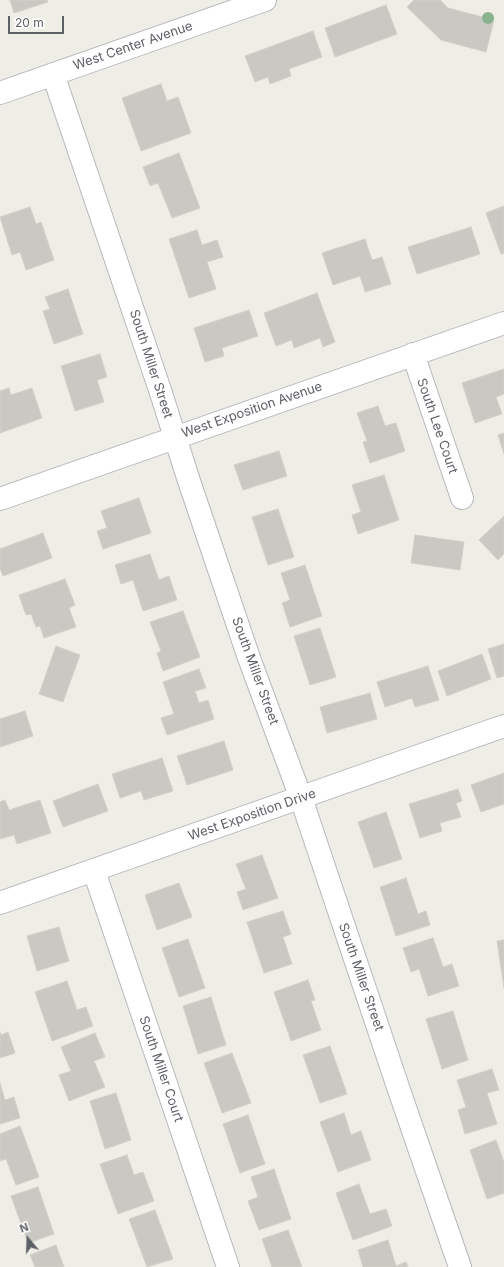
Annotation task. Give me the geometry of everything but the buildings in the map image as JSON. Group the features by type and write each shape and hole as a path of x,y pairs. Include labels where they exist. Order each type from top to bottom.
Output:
{"street":[{"name":"West Center Avenue","path":"0,93 265,0"},
{"name":"South Miller Street","path":"53,74 157,382 174,438 247,651 301,798 460,1267"},
{"name":"West Exposition Avenue","path":"0,499 504,323"},
{"name":"South Lee Court","path":"412,354 462,498"},
{"name":"West Exposition Drive","path":"0,903 504,726"},
{"name":"South Miller Court","path":"94,871 228,1267"}]}
